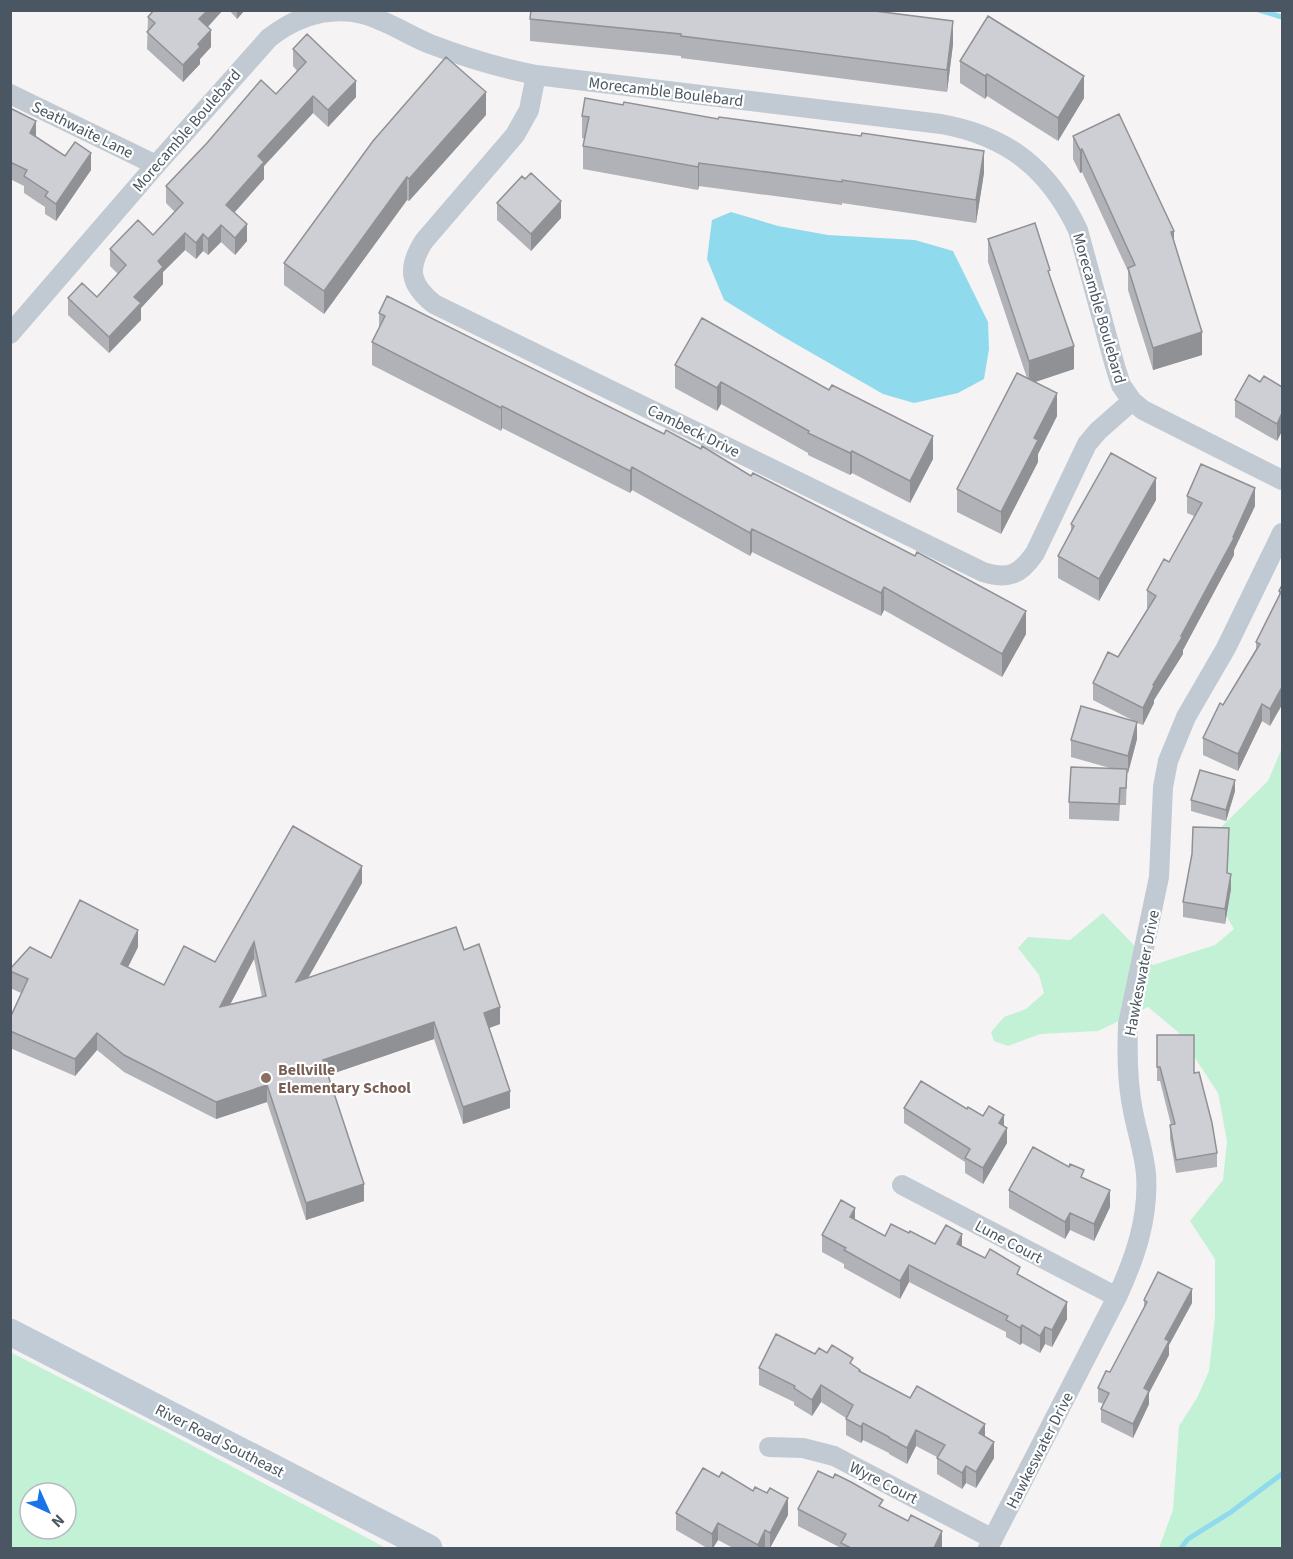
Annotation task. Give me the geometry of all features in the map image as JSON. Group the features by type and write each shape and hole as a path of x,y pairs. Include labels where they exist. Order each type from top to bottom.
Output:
{"main road":[{"name":"River Road Southeast","path":"10,1332 429,1548"}],"street":[{"name":"Morecamble Boulebard","path":"10,334 269,38 300,14 332,12 364,14 447,51 536,75 942,124 979,133 1006,146 1043,175 1058,192 1069,210 1078,230 1121,385 1132,401 1156,418 1282,480"},
{"name":"Cambeck Drive","path":"536,75 529,110 515,135 424,241 415,255 412,267 414,281 423,295 434,304 982,572 998,577 1012,574 1026,566 1035,553 1087,444 1132,401"},
{"name":"Seathwaite Lane","path":"10,94 156,165"},
{"name":"Hawkeswater Drive","path":"991,1544 1117,1297 1140,1240 1146,1194 1146,1173 1126,1067 1128,1024 1159,877 1163,787 1168,761 1186,717 1217,665 1282,533"},
{"name":"Lune Court","path":"902,1185 1117,1297"},
{"name":"Wyre Court","path":"769,1447 803,1448 834,1456 991,1544"}],"green space":[{"path":"1282,748 1282,1548 1159,1548 1173,1510 1179,1426 1197,1398 1209,1371 1215,1317 1215,1259 1190,1221 1223,1180 1227,1141 1218,1093 1178,1032 1148,1007 1098,1031 1040,1034 1008,1046 994,1041 991,1032 1004,1017 1026,1009 1044,993 1039,975 1018,948 1028,937 1070,940 1103,913 1153,965 1215,945 1234,929 1207,883 1210,838 1268,781"},
{"path":"10,1352 161,1429 386,1548 11,1548"}],"water":[{"path":"731,212 778,226 828,235 915,240 953,251 988,322 989,349 984,379 958,393 914,403 883,394 724,300 707,259 712,220"}],"building":[{"path":"154,10 208,10 199,19 211,30 198,44 200,47 183,65 147,32 155,23 148,17"},
{"path":"531,10 867,10 953,21 947,70 681,36 681,34 530,19"},
{"path":"988,16 1084,76 1058,118 987,74 985,76 960,61"},
{"path":"307,34 356,81 328,110 313,96 258,156 264,162 226,205 247,224 235,238 221,225 208,239 203,234 196,243 185,233 158,261 163,267 134,297 141,303 109,337 68,298 82,283 97,297 126,265 110,249 138,220 153,235 183,203 166,186 207,143 261,80 276,94 306,62 293,49"},
{"path":"446,57 486,92 409,179 407,177 324,291 284,263 373,141"},
{"path":"585,98 623,105 624,102 718,119 719,117 861,136 862,133 984,151 976,200 842,180 842,182 699,163 698,167 583,146 589,117 582,116"},
{"path":"10,108 36,121 30,133 65,156 75,142 91,153 56,204 45,196 48,192 24,176 27,170 10,162"},
{"path":"1119,114 1174,231 1171,232 1202,332 1153,348 1128,268 1135,265 1082,149 1080,150 1073,136"},
{"path":"531,173 561,201 531,234 497,203 522,176 525,179"},
{"path":"1035,223 1050,270 1048,271 1074,346 1029,361 988,239"},
{"path":"387,296 664,434 666,430 701,449 702,446 751,476 753,473 915,556 917,552 1026,611 1002,654 884,587 881,593 752,529 750,533 632,467 630,471 372,342 385,316 379,313"},
{"path":"702,318 829,390 832,385 933,436 910,481 852,451 850,453 808,433 809,431 721,382 717,388 675,365"},
{"path":"1017,373 1057,393 1034,438 1038,440 1001,512 957,489"},
{"path":"1249,375 1260,382 1264,376 1282,387 1282,413 1277,424 1235,400"},
{"path":"1111,453 1156,478 1099,579 1058,556 1074,526 1071,524"},
{"path":"1201,464 1255,488 1234,538 1181,636 1183,636 1153,685 1143,708 1093,683 1108,652 1118,657 1156,596 1147,590 1164,559 1169,562 1202,503 1187,496"},
{"path":"1282,585 1282,687 1270,709 1262,704 1238,754 1203,738 1220,703 1223,705 1260,644 1256,642 1281,592 1279,591"},
{"path":"1081,706 1137,722 1128,756 1071,740"},
{"path":"1071,767 1127,769 1126,788 1120,788 1119,804 1069,802"},
{"path":"1200,770 1235,780 1226,810 1191,800"},
{"name":"Bellville Elementary School","path":"293,826 362,866 296,982 456,927 464,950 479,944 500,1007 484,1013 510,1091 463,1107 434,1022 323,1060 364,1184 306,1203 267,1085 216,1102 124,1055 97,1033 75,1059 10,1031 10,1018 28,979 10,969 30,947 51,958 80,900 138,930 121,964 164,985 184,946 215,962","holes":["254,942 266,996 220,1007"]},
{"path":"1193,827 1229,828 1227,873 1231,874 1225,909 1183,902 1192,854"},
{"path":"1157,1035 1194,1035 1194,1073 1199,1072 1217,1153 1176,1160 1170,1125 1175,1124 1160,1067 1157,1067"},
{"path":"921,1081 983,1116 989,1106 1004,1115 999,1123 1007,1128 983,1168 965,1158 970,1149 904,1108"},
{"path":"1033,1147 1069,1167 1070,1164 1084,1170 1081,1177 1110,1190 1094,1224 1070,1213 1065,1222 1009,1190"},
{"path":"841,1200 855,1208 850,1217 885,1236 891,1224 935,1244 946,1225 962,1234 957,1244 985,1258 990,1249 1020,1267 1017,1274 1067,1302 1052,1330 1045,1327 1040,1336 1022,1325 1020,1328 1006,1320 1008,1316 909,1265 900,1281 822,1235"},
{"path":"1158,1272 1192,1289 1165,1339 1169,1341 1144,1388 1149,1391 1133,1424 1101,1409 1109,1393 1098,1388 1106,1371 1110,1372 1147,1302 1144,1300"},
{"path":"776,1334 815,1354 819,1348 827,1353 832,1345 853,1358 850,1363 859,1371 910,1398 917,1386 985,1424 979,1433 994,1442 976,1472 966,1466 962,1473 937,1458 945,1445 916,1430 907,1448 863,1423 861,1427 846,1419 853,1405 821,1385 812,1400 794,1388 795,1386 759,1368"},
{"path":"703,1468 719,1477 722,1472 753,1491 755,1487 767,1493 770,1488 788,1498 770,1533 765,1530 758,1545 718,1523 712,1534 676,1513"},
{"path":"818,1471 833,1478 835,1474 851,1482 883,1500 879,1506 908,1521 911,1515 942,1531 934,1548 851,1548 841,1543 846,1534 798,1509"}],"waterway":[{"path":"1259,10 1282,17"},
{"path":"1181,1548 1188,1539 1231,1512 1282,1474"}],"place":[{"name":"Bellville Elementary School","path":"266,1078"}]}
